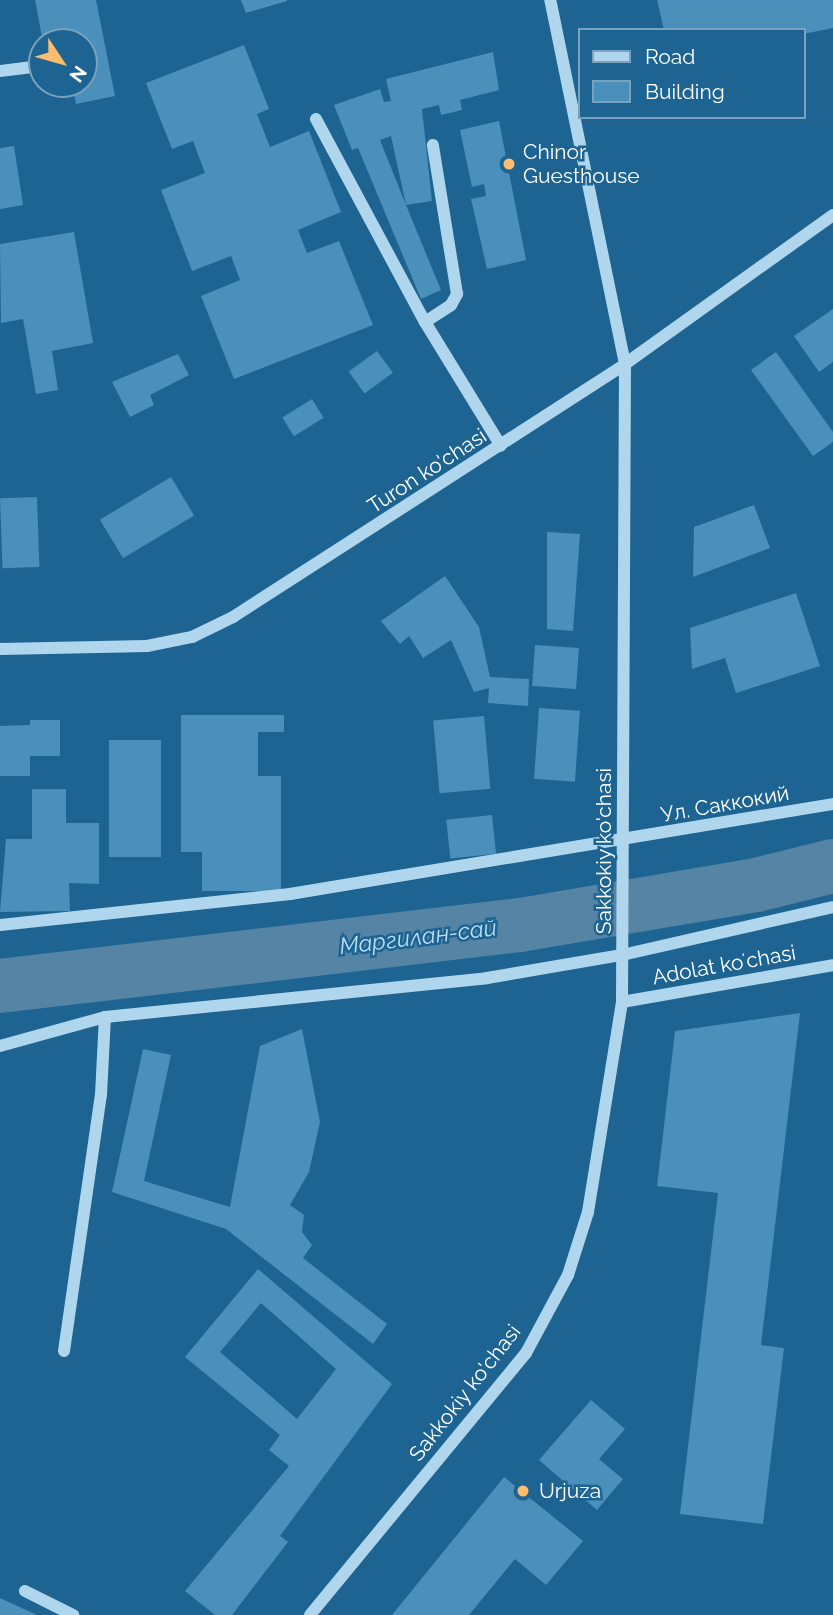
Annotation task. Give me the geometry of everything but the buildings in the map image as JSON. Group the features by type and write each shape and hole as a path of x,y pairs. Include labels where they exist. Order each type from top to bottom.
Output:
{"street":[{"name":"Sakkokiy ko'chasi","path":"310,1615 526,1353 568,1275 588,1212 622,1002 625,364 550,0"},
{"path":"0,71 28,68"},
{"path":"316,119 425,322 502,446"},
{"path":"425,322 457,294 433,145"},
{"name":"Turon ko'chasi","path":"0,649 147,646 192,637 233,617 502,446 625,364 833,215"},
{"name":"Ул. Саккокий","path":"0,925 290,894 624,841 833,804"},
{"path":"0,1046 105,1017 487,978 622,955 833,907"},
{"name":"Adolat koʻchasi","path":"622,1002 833,965"},
{"path":"64,1351 101,1095 105,1017"},
{"path":"25,1591 73,1615"}],"waterway":[{"name":"Маргилан-сай","path":"0,986 520,925 756,885 833,866"}],"place":[{"name":"Chinor Guesthouse","path":"509,164"},
{"name":"Urjuza","path":"523,1491"}]}
